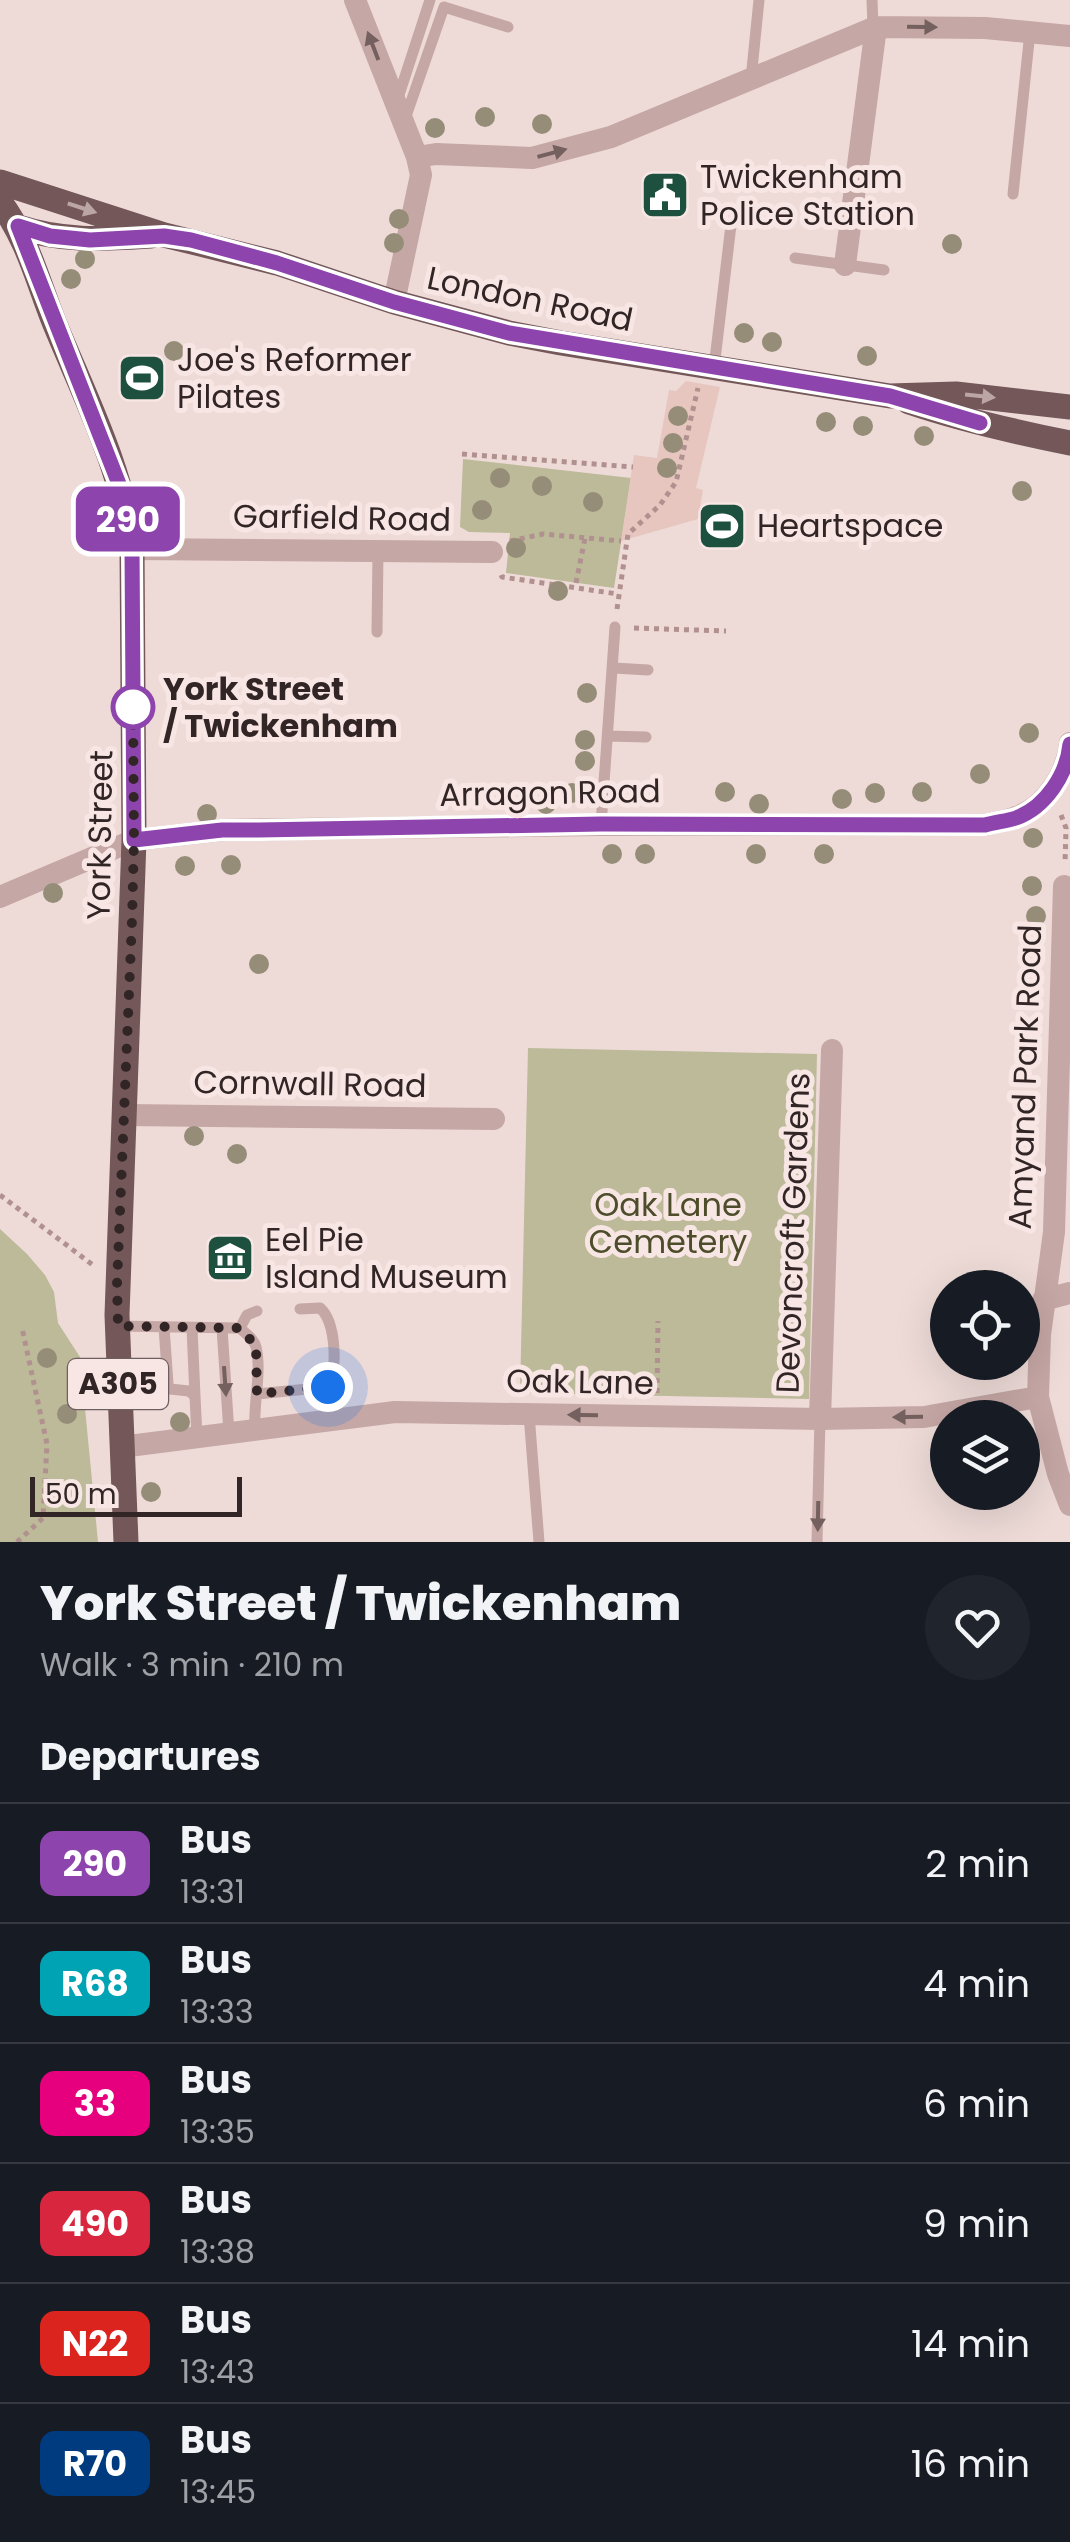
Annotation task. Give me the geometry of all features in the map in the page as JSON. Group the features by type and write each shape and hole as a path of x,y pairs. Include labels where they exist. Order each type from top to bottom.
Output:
{"main road":[{"name":"London Road","path":"0,182 164,236 277,263 394,302 706,376 890,396 956,394 1070,407"},
{"path":"0,202 18,226"},
{"name":"London Road","path":"18,226 50,236 90,240 164,236"},
{"name":"York Street","path":"18,226 119,484 132,549 134,840 117,1284"},
{"name":"London Road","path":"890,396 1013,432 1070,443"},
{"name":"A305","path":"117,1284 126,1542"}],"street":[{"path":"355,0 422,175 394,302"},
{"path":"417,157 436,154 532,158 610,137 875,27 985,28 1070,36"},
{"path":"846,265 875,27"},
{"name":"Garfield Road","path":"132,549 492,552"},
{"path":"1044,798 1063,774 1070,743"},
{"name":"Arragon Road","path":"0,898 134,840 222,830 601,824 985,825 1019,817 1044,798"},
{"name":"Amyand Park Road","path":"1064,886 1066,962 1054,1232 1043,1300 1038,1397 1070,1505"},
{"name":"Devoncroft Gardens","path":"820,1419 832,1050"},
{"name":"Cornwall Road","path":"125,1115 494,1119"},
{"path":"1043,1300 1070,1294"},
{"name":"Oak Lane","path":"121,1447 395,1412 924,1417 1038,1397"}],"lane":[{"path":"400,114 430,0"},
{"path":"750,80 759,0"},
{"path":"872,0 875,27"},
{"path":"400,114 444,7 508,26"},
{"path":"1013,194 1030,32"},
{"path":"706,376 731,226"},
{"path":"794,258 884,270"},
{"path":"377,632 378,552"},
{"path":"601,824 615,627"},
{"path":"614,668 648,670"},
{"path":"608,736 646,737"},
{"path":"257,1394 328,1387 333,1378 332,1326 327,1314 320,1308 300,1309"},
{"path":"240,1328 247,1315 257,1311"},
{"path":"118,1326 240,1328 256,1346 255,1430"},
{"path":"164,1327 170,1388 196,1396"},
{"path":"192,1328 197,1438"},
{"path":"222,1328 229,1434"},
{"path":"529,1414 539,1542"},
{"path":"817,1542 820,1419"}],"path":[{"path":"706,376 676,482 660,505 628,534 615,627 726,631"},
{"path":"462,454 633,467"},
{"path":"619,594 502,577 492,552 509,541 544,534 621,540"},
{"path":"576,583 585,538"},
{"path":"1044,798 1060,812 1066,828 1064,886"},
{"path":"0,1195 117,1284"},
{"path":"656,1416 658,1321"},
{"path":"17,1542 43,1518 48,1444 22,1328"}],"green space":[{"path":"463,459 631,478 614,588 506,573 510,533 469,532 460,527"},
{"name":"Oak Lane Cemetery","path":"528,1048 817,1054 809,1399 520,1393"},
{"path":"0,1229 45,1275 54,1292 58,1323 80,1357 98,1542 0,1542"}],"shaded area":[{"path":"686,381 720,387 696,488 703,490 698,519 621,541 634,455 657,458 669,390 676,391"}],"bus line":[{"name":"290","path":"980,423 890,396 509,333 191,240 164,236 90,240 50,236 18,226 119,484 128,520 132,549 134,840 222,830 601,824 985,825 1019,817 1036,806 1063,774 1070,744"}],"place":[{"name":"Twickenham Police Station","path":"665,195"},
{"name":"Joe's Reformer Pilates","path":"142,378"},
{"name":"Heartspace","path":"722,526"},
{"name":"York Street / Twickenham","path":"133,707"},
{"name":"Eel Pie Island Museum","path":"230,1258"}],"route":[{"path":"133,707 134,840 118,1326 240,1328 256,1346 257,1394 328,1387"}]}
